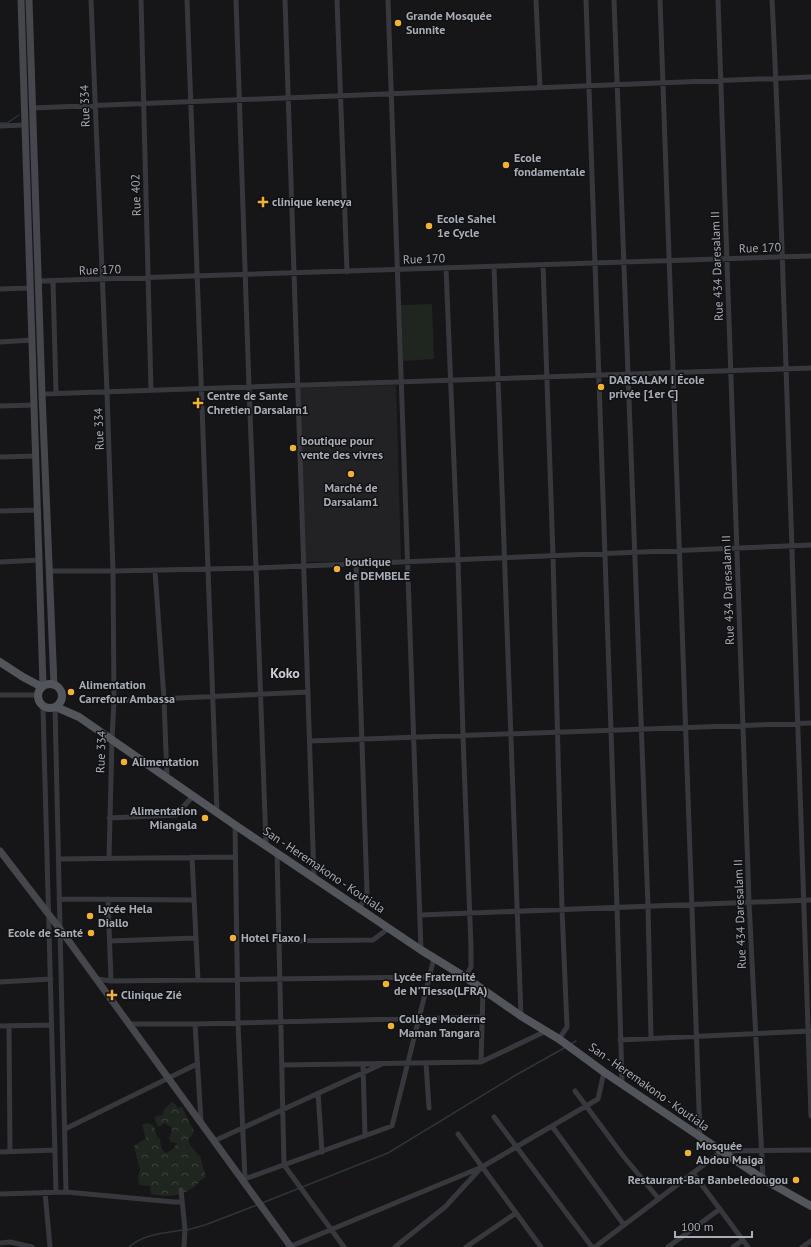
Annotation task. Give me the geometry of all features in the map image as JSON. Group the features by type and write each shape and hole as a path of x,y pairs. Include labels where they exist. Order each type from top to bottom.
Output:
{"main road":[{"path":"21,0 43,687"},
{"path":"29,0 42,394 54,685"},
{"path":"0,662 23,677 43,687"},
{"path":"23,677 38,695 39,702 43,707 55,707 79,716"},
{"path":"38,695 43,687 48,684 54,685 60,691 61,699 55,707"},
{"path":"61,699 79,716"},
{"name":"San - Heremakono - Koutiala","path":"79,716 235,825 360,907 421,950 465,976 520,1016 559,1039 604,1072 763,1179 811,1206"},
{"path":"0,851 4,861 60,929 244,1180 291,1247"}],"street":[{"name":"Rue 334","path":"90,0 107,392 113,571 114,701 109,818 109,858"},
{"name":"Rue 402","path":"141,0 151,390"},
{"path":"187,0 218,813"},
{"path":"236,0 246,275 248,387 266,845"},
{"path":"285,0 314,878"},
{"path":"337,0 347,272"},
{"path":"388,0 421,950"},
{"path":"536,0 540,88"},
{"path":"586,0 622,1084"},
{"path":"614,0 625,262 634,553 642,730 651,1038"},
{"path":"660,0 700,1136"},
{"name":"Rue 434 Daresalam II","path":"718,0 749,902 763,1179"},
{"path":"772,0 798,724 802,900 809,1031 811,1116"},
{"path":"32,108 811,77"},
{"path":"0,126 25,125"},
{"name":"Rue 170","path":"38,281 811,256"},
{"path":"543,265 553,556 562,909 567,1027 559,1039"},
{"path":"494,267 520,1016"},
{"path":"446,268 458,560 462,736 471,967 465,976"},
{"path":"53,281 56,393"},
{"path":"0,289 31,288"},
{"path":"0,342 32,340"},
{"path":"42,394 811,368"},
{"path":"0,406 34,405"},
{"path":"0,457 36,456"},
{"path":"0,511 38,510"},
{"path":"49,571 256,568 811,545"},
{"path":"0,562 40,560"},
{"path":"356,564 367,893 360,907"},
{"path":"155,570 164,699 167,778"},
{"path":"114,701 308,692"},
{"path":"0,695 38,695"},
{"path":"43,707 56,1192"},
{"path":"55,707 66,1192"},
{"path":"310,741 811,723"},
{"path":"109,818 176,815 193,796"},
{"path":"235,825 238,1023 244,1180 392,1126 434,958"},
{"path":"277,853 284,1165 344,1247"},
{"path":"192,857 198,980"},
{"path":"58,859 235,857"},
{"path":"59,899 194,900"},
{"path":"108,899 112,981"},
{"path":"420,915 811,900"},
{"path":"279,941 373,940 389,928"},
{"path":"110,941 196,938"},
{"path":"97,979 112,981 429,977"},
{"path":"0,982 51,979"},
{"path":"481,1062 483,990"},
{"path":"130,1024 195,1024 482,1017"},
{"path":"195,1024 201,1122"},
{"path":"0,1026 52,1025"},
{"path":"9,1026 10,1152"},
{"path":"282,1065 481,1062 546,1031"},
{"path":"620,1040 809,1031"},
{"path":"214,1141 383,1063"},
{"path":"426,1063 429,1108"},
{"path":"65,1129 197,1064"},
{"path":"363,1064 365,1136"},
{"path":"291,1247 482,1167 598,1099 604,1072"},
{"path":"575,1091 624,1157 659,1199"},
{"path":"318,1093 322,1152"},
{"path":"494,1117 593,1247 722,1151 811,1150"},
{"path":"552,1126 624,1225"},
{"path":"458,1134 539,1246"},
{"path":"0,1152 55,1150"},
{"path":"395,1247 445,1207 482,1167"},
{"path":"693,1173 748,1247"},
{"path":"181,1190 185,1228 184,1247"},
{"path":"45,1192 50,1247"},
{"path":"0,1194 66,1192 182,1202"},
{"path":"668,1247 720,1209"},
{"path":"466,1247 516,1213"},
{"path":"733,1247 743,1240"},
{"path":"802,1247 811,1241"},
{"path":"0,1243 10,1242 32,1247"}],"shaded area":[{"name":"Marché de Darsalam1","path":"396,385 401,560 305,562 300,388"}],"green space":[{"path":"432,304 434,359 403,361 401,305"},
{"path":"172,1102 177,1108 182,1107 194,1132 188,1140 191,1147 200,1156 206,1177 184,1193 162,1196 151,1194 150,1186 139,1185 138,1176 140,1170 134,1146 146,1139 142,1124 148,1123 154,1126 157,1136 160,1139 161,1148 163,1151 167,1153 173,1149 177,1143 170,1142 169,1138 172,1131 171,1127 165,1123 158,1127 154,1117 162,1115 165,1108"}],"waterway":[{"path":"0,123 7,123 19,115"},
{"path":"571,1044 576,1041"},
{"path":"262,1203 388,1153 516,1075 566,1047"},
{"path":"187,1230 205,1225 257,1205"},
{"path":"129,1247 141,1239 162,1233 183,1230"}],"place":[{"name":"Grande Mosquée Sunnite","path":"398,23"},
{"name":"Ecole fondamentale","path":"506,165"},
{"name":"clinique keneya","path":"263,202"},
{"name":"Ecole Sahel 1e Cycle","path":"429,226"},
{"name":"DARSALAM I École privée [1er C]","path":"601,387"},
{"name":"Centre de Sante Chretien Darsalam1","path":"198,403"},
{"name":"boutique pour vente des vivres","path":"293,448"},
{"name":"Marché de Darsalam1","path":"351,474"},
{"name":"boutique de DEMBELE","path":"337,569"},
{"name":"Alimentation Carrefour Ambassa","path":"71,692"},
{"name":"Alimentation","path":"124,762"},
{"name":"Alimentation Miangala","path":"205,818"},
{"name":"Lycée Hela Diallo","path":"90,916"},
{"name":"Ecole de Santé","path":"91,933"},
{"name":"Hotel Flaxo I","path":"233,938"},
{"name":"Lycée Fraternité de N'Tiesso(LFRA)","path":"386,984"},
{"name":"Clinique Zié","path":"112,995"},
{"name":"Collège Moderne Maman Tangara","path":"391,1026"},
{"name":"Mosquée Abdou Maiga","path":"688,1153"},
{"name":"Restaurant-Bar Banbeledougou","path":"796,1180"}],"district":[{"name":"Koko","path":"285,673"}]}
